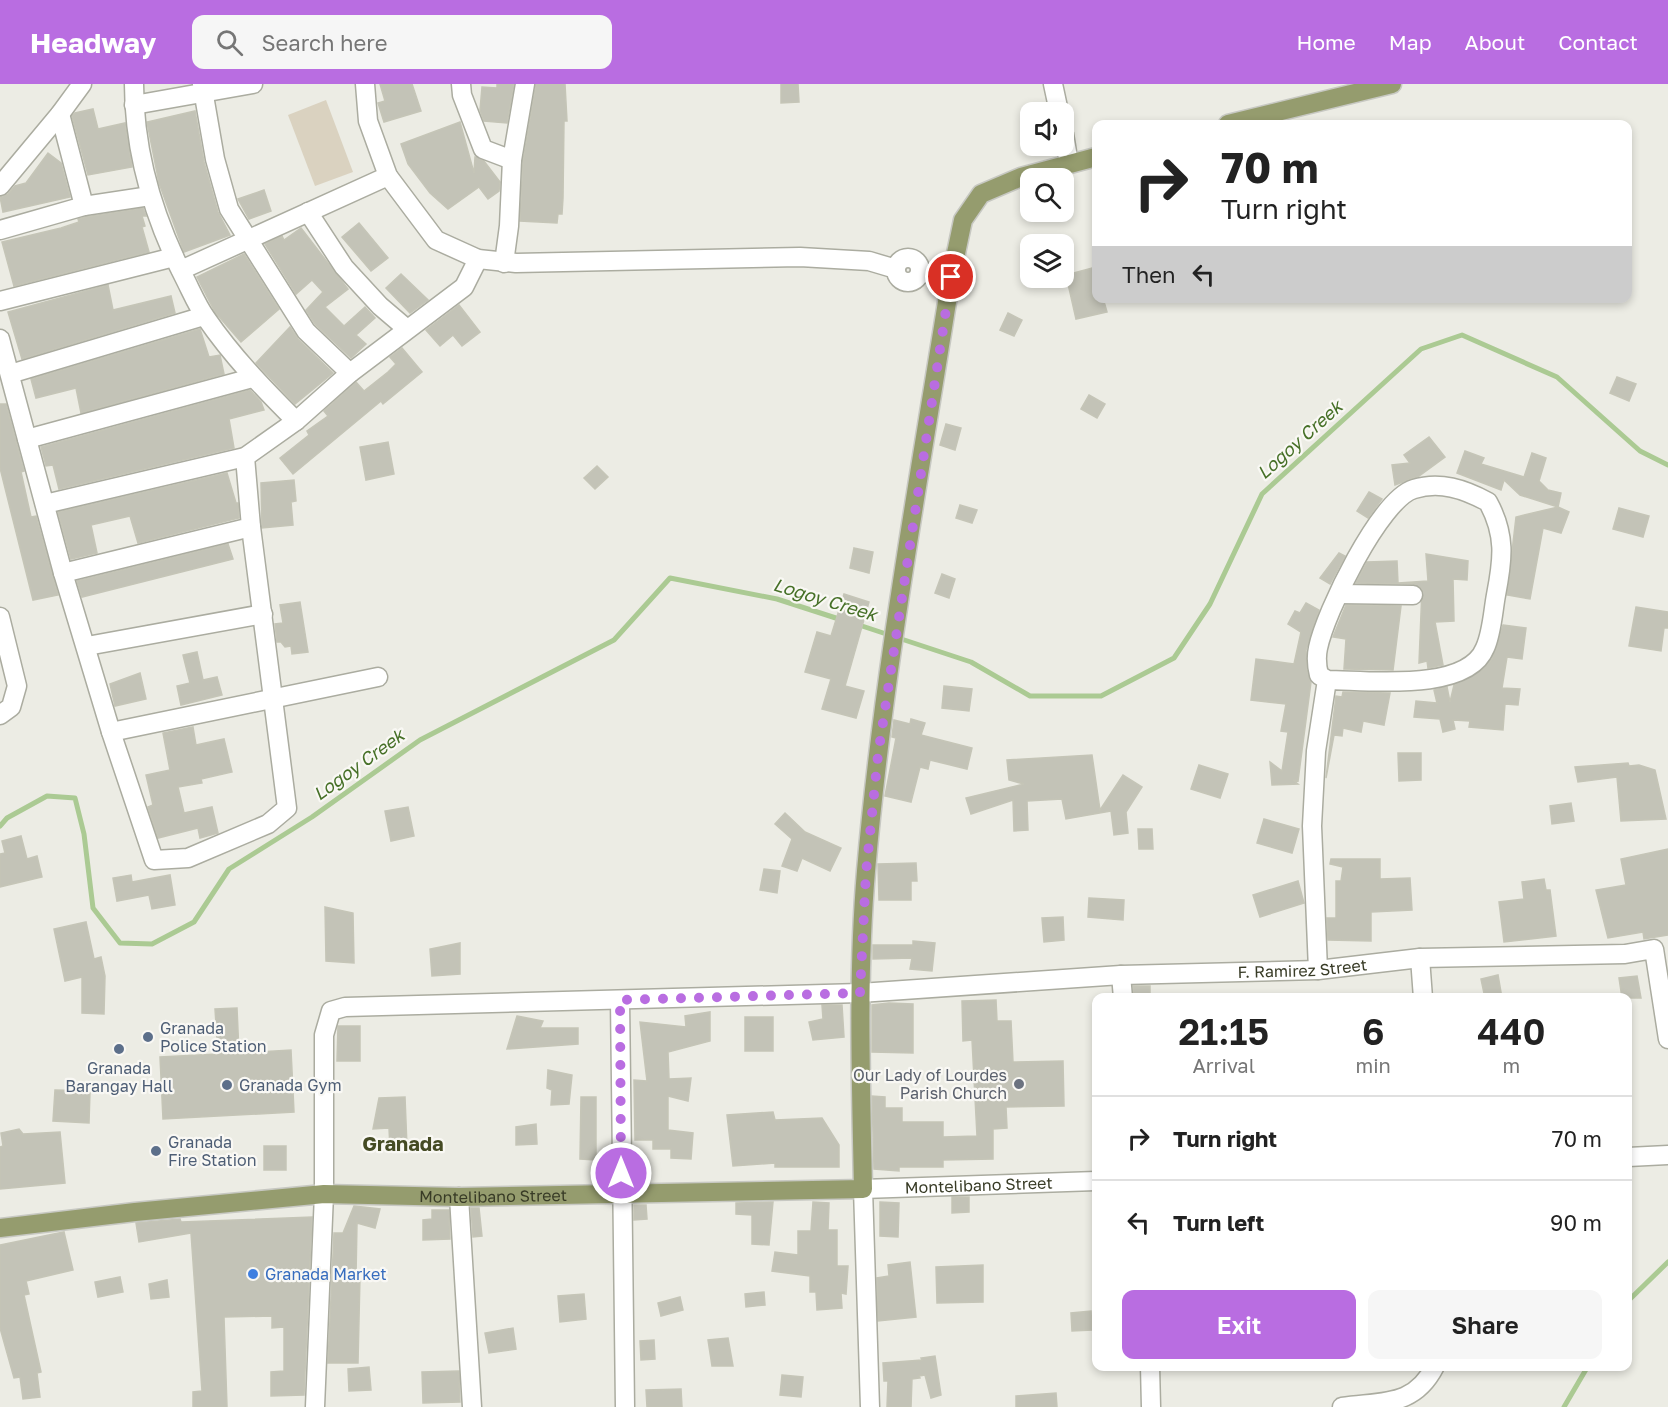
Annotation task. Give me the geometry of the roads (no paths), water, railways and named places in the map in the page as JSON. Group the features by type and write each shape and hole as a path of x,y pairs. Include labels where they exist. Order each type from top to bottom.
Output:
{"main road":[{"path":"1244,120 1392,84"},
{"path":"863,1189 860,993 866,873 888,677 951,277 963,220 981,194 1021,177 1092,158"},
{"name":"Montelibano Street","path":"0,1228 135,1212 324,1194 459,1197 863,1189"}],"street":[{"path":"0,186 82,84"},
{"path":"134,84 136,134 150,196 177,264 204,316 252,378 296,421"},
{"path":"134,105 202,88 253,84"},
{"path":"365,84 368,121 388,176 436,240 478,258 504,263 800,257 869,261 896,269 898,263 905,258 913,258 920,265 920,272 951,277"},
{"path":"461,84 462,95 483,149 512,160"},
{"path":"504,263 509,226 512,160 525,84"},
{"path":"1053,84 1057,102"},
{"path":"202,88 215,159 229,209 306,331 350,373"},
{"path":"60,114 84,206"},
{"path":"1068,156 1069,164"},
{"path":"0,301 177,264 246,239 388,176"},
{"path":"0,230 84,206 150,196"},
{"path":"308,212 344,267 380,306 407,329"},
{"path":"45,504 245,457 296,421 350,373 464,287 478,258"},
{"path":"10,374 204,316"},
{"path":"0,339 63,573 87,646 111,732 154,860 188,858 268,824 287,808 251,527 245,457"},
{"path":"27,440 252,378"},
{"path":"1444,484 1488,502 1496,516 1503,558 1485,650 1469,668 1435,679 1327,680 1319,675 1318,649 1326,623 1372,531 1395,500 1412,489 1444,484"},
{"path":"63,573 251,527"},
{"path":"1339,594 1413,595"},
{"path":"87,646 263,614"},
{"path":"0,617 17,686 11,706 0,715"},
{"path":"111,732 273,696 378,677"},
{"path":"1318,970 1312,826 1316,751 1327,680"},
{"name":"F. Ramirez Street","path":"324,1194 324,1035 331,1011 345,1007 860,993 1121,975 1318,970 1420,958 1625,954 1654,950 1668,1039"},
{"path":"1420,958 1423,993"},
{"path":"1121,975 1123,993"},
{"path":"620,1000 625,1407"},
{"path":"1632,1157 1668,1155"},
{"name":"Montelibano Street","path":"863,1189 1092,1181"},
{"path":"863,1189 870,1407"},
{"path":"315,1407 324,1194"},
{"path":"459,1197 472,1407"},
{"path":"1149,1371 1151,1407"},
{"path":"1342,1407 1406,1398 1425,1386 1432,1371"}],"waterway":[{"name":"Logoy Creek","path":"856,624 971,662 1030,696 1101,696 1174,658 1210,604 1262,494 1421,349 1462,335 1557,377 1640,451 1668,465"},
{"name":"Logoy Creek","path":"0,826 7,818 47,796 75,798 84,834 93,908 120,943 152,944 194,922 229,869 312,817 420,740 614,640 670,578 777,599 842,620"},
{"path":"1632,1297 1668,1262"},
{"path":"1564,1407 1585,1371"}],"place":[{"name":"Granada Police Station","path":"148,1037"},
{"name":"Granada Barangay Hall","path":"119,1049"},
{"name":"Our Lady of Lourdes Parish Church","path":"1019,1084"},
{"name":"Granada Gym","path":"227,1085"},
{"name":"Granada Fire Station","path":"156,1151"},
{"name":"Granada Market","path":"253,1274"}],"district":[{"name":"Granada","path":"403,1144"}]}
